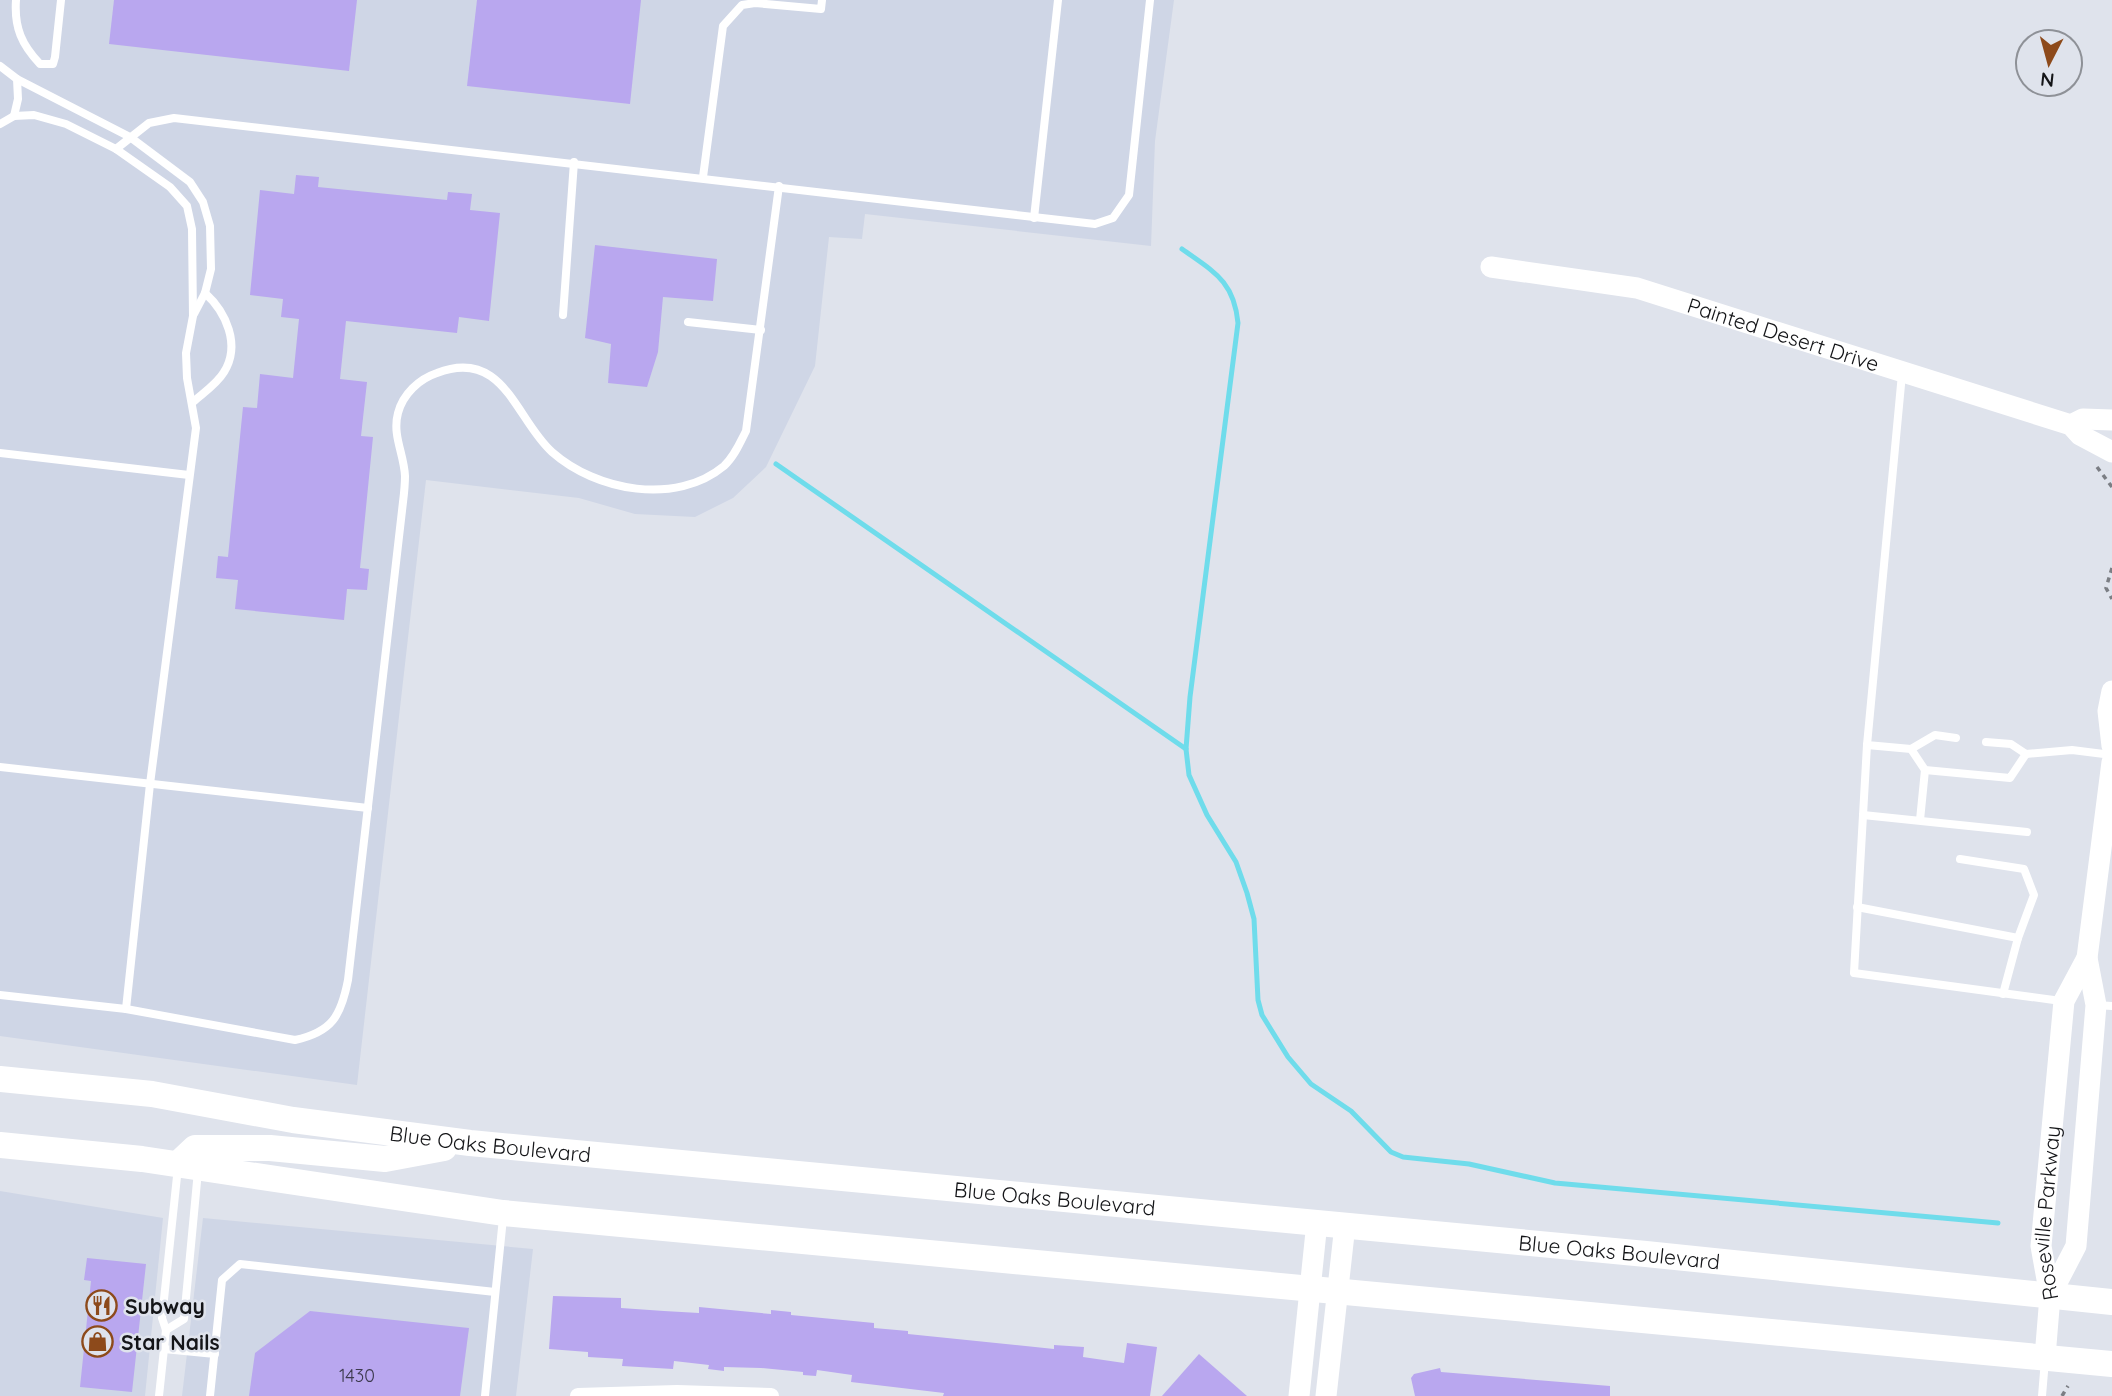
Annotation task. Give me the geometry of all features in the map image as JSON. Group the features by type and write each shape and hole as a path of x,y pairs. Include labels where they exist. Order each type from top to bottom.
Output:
{"main road":[{"name":"Blue Oaks Boulevard","path":"0,1079 152,1094 293,1120 470,1143 1317,1222 2112,1302"},
{"path":"188,1166 195,1148 270,1148 385,1159 470,1143"},
{"path":"0,1145 188,1166 503,1213 2112,1364"}],"street":[{"name":"Painted Desert Drive","path":"1491,267 1637,288 2071,425 2080,435 2112,452"},
{"name":"Painted Desert Drive","path":"2071,425 2084,419 2112,420"},
{"path":"2112,691 2108,710 2112,746"},
{"name":"Roseville Parkway","path":"2050,1296 2041,1245 2064,1001 2087,958 2112,762"},
{"name":"Roseville Parkway","path":"2050,1296 2076,1246 2104,1006 2087,958"},
{"path":"1299,1396 1317,1222"},
{"path":"1326,1396 1345,1225"},
{"path":"2045,1357 2050,1296"},
{"path":"578,1396 599,1393 771,1396"}],"lane":[{"path":"16,0 15,15 22,45 40,64 53,64 61,0"},
{"path":"703,177 723,26 742,5 755,2 821,9 822,0"},
{"path":"1034,218 1058,0"},
{"path":"116,149 149,123 174,118 703,177 1034,218 1104,222 1119,211 1129,195 1150,0"},
{"path":"0,66 17,79 130,137 190,182 203,202 210,226 211,269 205,293 193,316"},
{"path":"14,116 18,99 17,79"},
{"path":"0,124 14,116 34,115 66,124 116,149 170,187 187,206 192,229 193,316 186,353 187,378 196,428 150,784 126,1009"},
{"path":"563,314 574,162"},
{"path":"0,995 126,1009 261,1036 295,1040 317,1035 333,1022 343,1004 403,502 405,474 396,431 398,412 409,392 426,377 449,368 475,370 495,379 512,393 551,452 599,480 626,487 655,490 681,487 707,477 726,465 738,448 751,407 779,186"},
{"path":"193,402 225,372 230,356 227,318 205,293"},
{"path":"688,322 761,330"},
{"path":"1902,372 1867,745 1854,973 2064,1001"},
{"path":"0,453 188,475"},
{"path":"1867,745 1911,749 1935,735 1956,738"},
{"path":"1986,742 2011,744 2026,754 2072,750 2112,755"},
{"path":"1911,749 1925,770 1920,820"},
{"path":"1925,770 2010,778 2026,754"},
{"path":"0,767 368,808"},
{"path":"1863,815 2026,832"},
{"path":"1960,859 2024,869 2034,894 2018,938 2003,994"},
{"path":"1857,907 2018,938"},
{"path":"159,1396 166,1330 162,1318 188,1166"},
{"path":"166,1330 184,1319 188,1166"},
{"path":"485,1396 503,1213"},
{"path":"210,1396 222,1280 240,1264 495,1292"},
{"path":"164,1349 215,1353"},
{"path":"2042,1396 2045,1357"}],"path":[{"path":"2092,462 2112,487"},
{"path":"2112,568 2106,588 2112,599"},
{"path":"2062,1396 2068,1386"}],"shaded area":[{"path":"0,0 1174,0 1155,141 1151,246 865,214 862,239 829,237 815,366 766,467 733,498 695,517 635,514 579,498 426,480 357,1085 0,1036"},
{"path":"0,1191 163,1218 145,1396 0,1396"},
{"path":"203,1218 533,1249 516,1396 182,1396"}],"building":[{"path":"114,0 357,0 349,71 109,44"},
{"path":"477,0 641,0 630,104 467,86"},
{"path":"296,175 319,177 318,187 447,200 448,192 472,194 470,210 500,213 489,321 459,317 457,333 346,321 340,379 367,382 361,436 373,437 360,568 369,569 367,590 347,589 344,620 235,609 238,580 216,578 218,556 228,557 243,407 257,408 260,374 293,378 299,319 281,317 283,299 250,295 260,190 294,194"},
{"path":"595,245 717,259 713,301 663,297 658,352 647,387 608,383 611,344 585,338"},
{"path":"87,1258 146,1264 132,1392 80,1387 91,1281 84,1280"},
{"path":"553,1296 621,1298 621,1308 664,1311 699,1313 699,1307 771,1314 771,1310 791,1312 791,1315 874,1323 874,1328 908,1331 908,1334 1054,1349 1054,1345 1084,1347 1083,1357 1124,1363 1127,1343 1157,1347 1150,1396 943,1396 944,1393 851,1382 852,1375 817,1370 816,1376 761,1368 724,1367 724,1371 708,1369 709,1365 674,1361 673,1369 622,1366 623,1359 588,1357 588,1352 549,1349"},
{"path":"310,1311 469,1328 460,1396 249,1396 255,1353"},
{"path":"1199,1354 1247,1396 1162,1396"},
{"path":"1440,1368 1441,1372 1610,1386 1610,1396 1415,1396 1411,1378 1414,1374"}],"waterway":[{"path":"1182,249 1213,271 1227,287 1236,309 1238,323 1190,697 1186,749 1189,775 1207,815 1236,862 1247,893 1254,919 1258,1000 1262,1015 1288,1057 1311,1084 1351,1111 1391,1152 1403,1157 1469,1164 1555,1183 1998,1223"},
{"path":"776,464 1186,749"}],"place":[{"name":"Subway","path":"102,1306"},
{"name":"Star Nails","path":"98,1342"}]}
